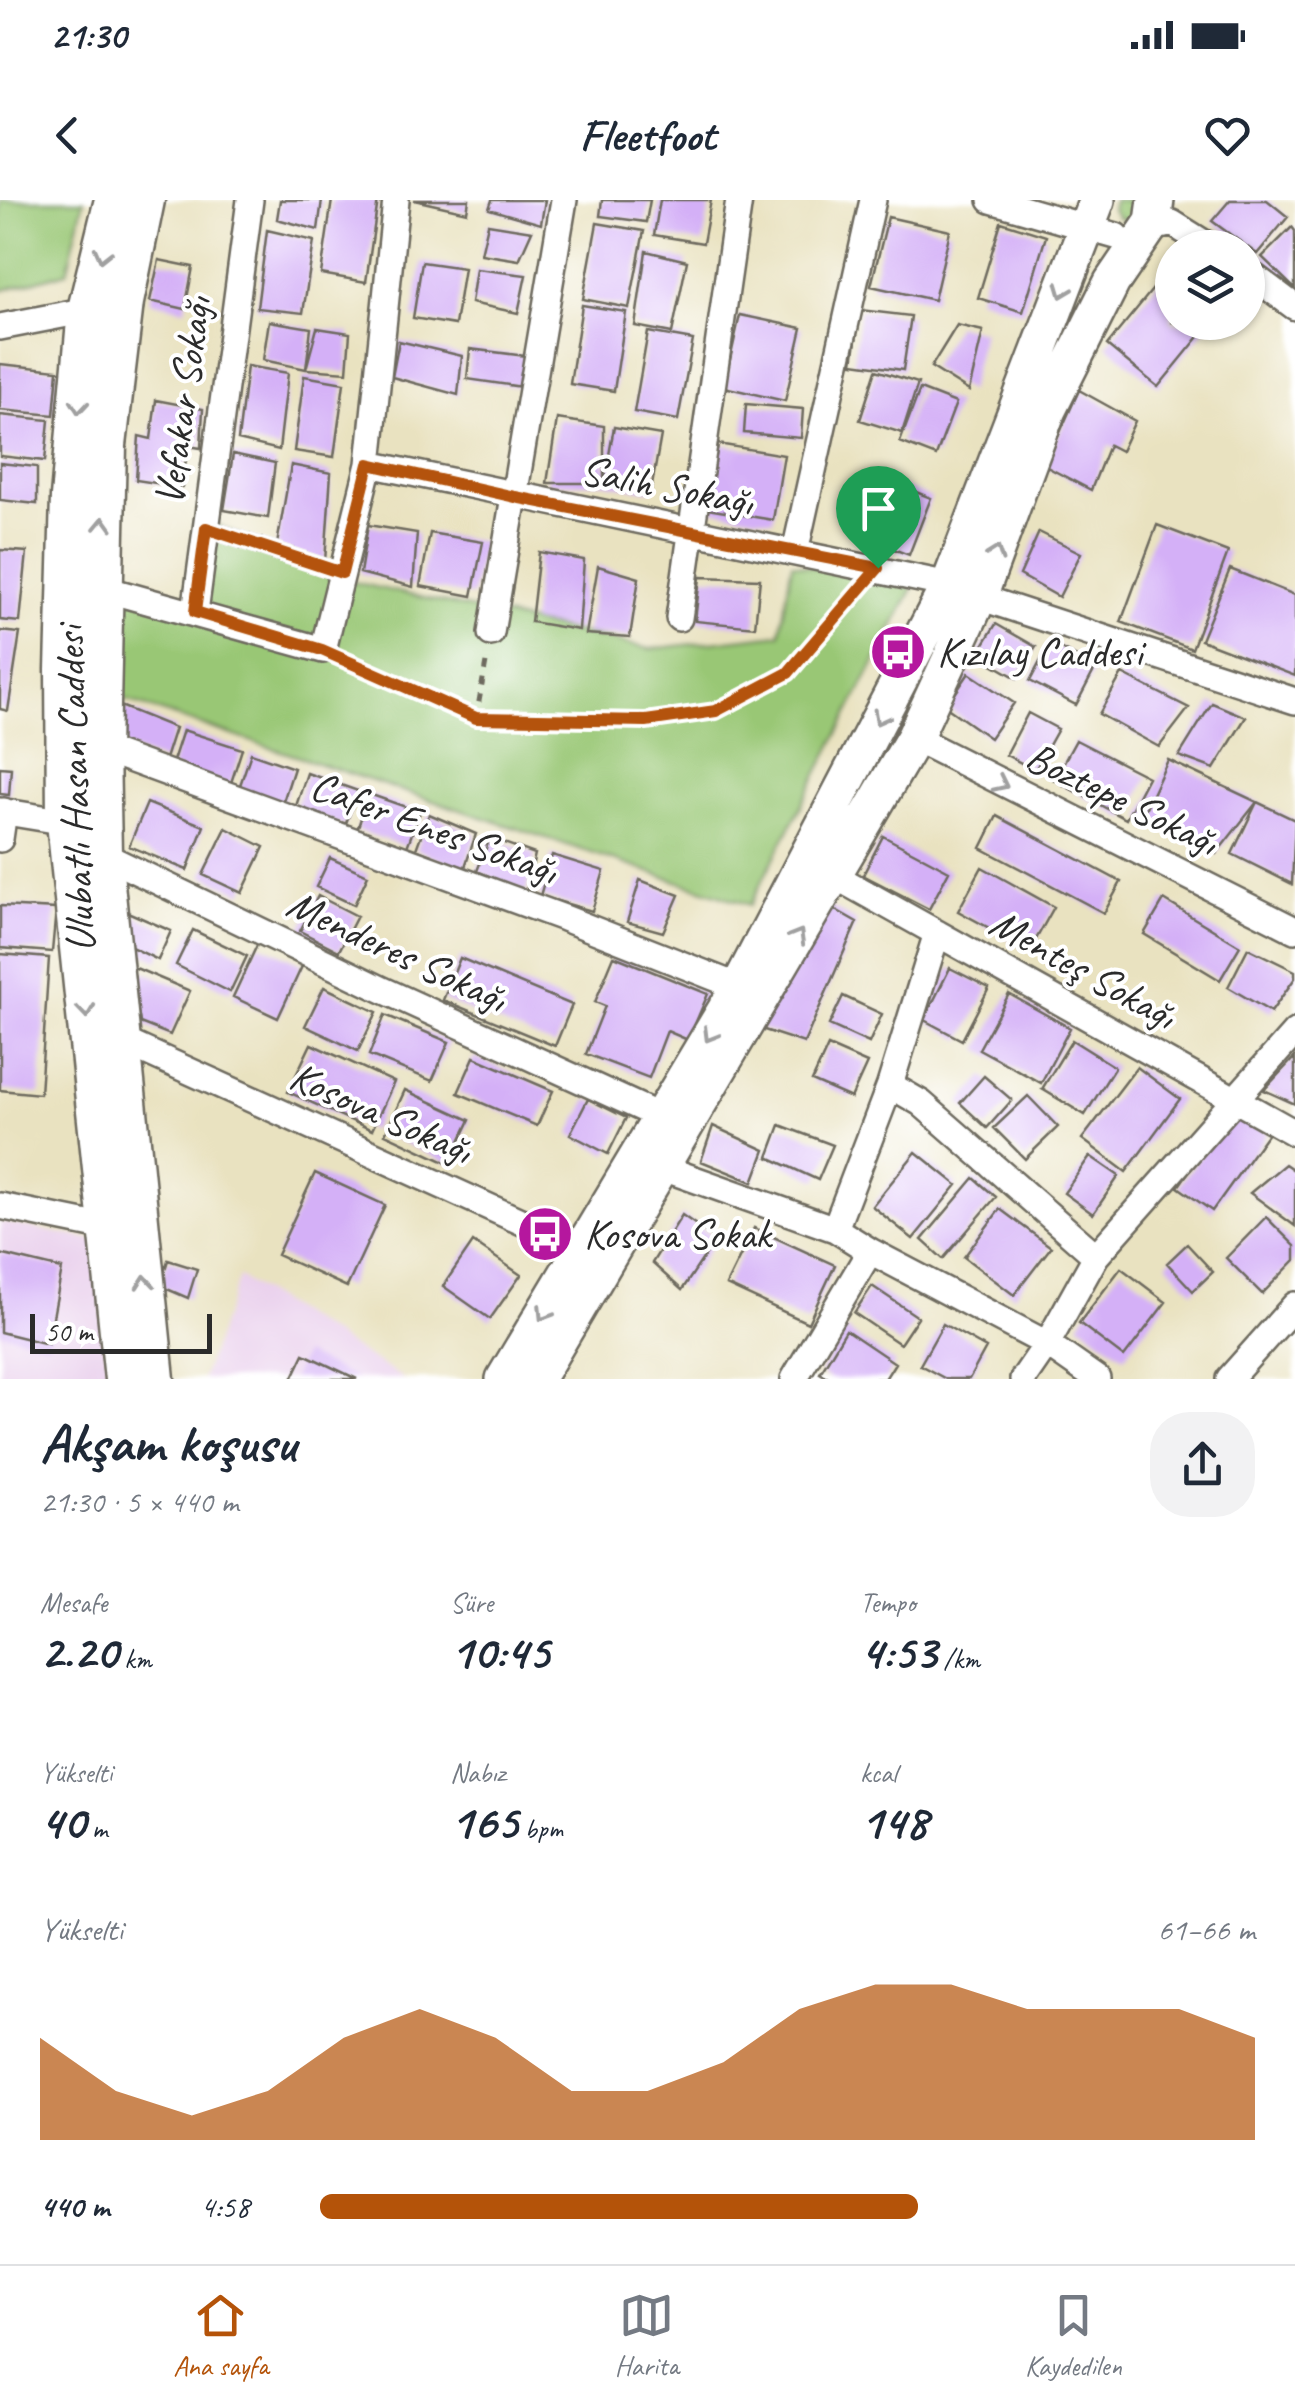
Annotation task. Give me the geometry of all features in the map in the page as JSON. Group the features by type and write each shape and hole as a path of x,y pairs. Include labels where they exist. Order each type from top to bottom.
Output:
{"main road":[{"name":"Ulubatlı Hasan Caddesi","path":"115,200 88,310 71,497 67,822 125,1379"},
{"name":"Ulubatlı Hasan Caddesi","path":"144,200 123,302 108,427 100,588 99,748 101,854 154,1379"},
{"path":"1106,214 1176,200"},
{"path":"504,1379 663,1168 914,738 964,591 1106,214"},
{"path":"536,1379 661,1116 739,987 964,591 1112,282 1106,214"}],"street":[{"name":"Vefakar Sokağı","path":"195,612 250,200"},
{"path":"100,588 322,650 369,464 396,200"},
{"path":"491,634 564,200"},
{"path":"679,618 739,200"},
{"path":"795,552 873,200"},
{"path":"991,200 1172,223 1183,230"},
{"path":"1265,285 1295,307"},
{"path":"0,328 88,310"},
{"name":"Salih Sokağı","path":"369,464 515,497 878,568 964,591 1295,700"},
{"name":"Boztepe Sokağı","path":"914,738 1295,930"},
{"name":"Cafer Enes Sokağı","path":"99,748 564,918 739,987"},
{"path":"0,838 2,811 67,822"},
{"name":"Menderes Sokağı","path":"101,854 381,989 661,1116"},
{"name":"Menteş Sokağı","path":"833,875 1295,1132"},
{"path":"835,1229 890,1085 936,933"},
{"path":"1023,1379 1048,1344 1096,1256 1295,1032"},
{"name":"Kosova Sokağı","path":"121,1040 596,1256"},
{"path":"890,1085 921,1103 1096,1256"},
{"path":"663,1168 835,1229 1048,1344 1097,1379"},
{"path":"0,1206 107,1228"},
{"path":"794,1379 870,1251"},
{"path":"1229,1379 1295,1305"}],"lane":[{"path":"206,528 342,573"}],"path":[{"path":"322,650 476,718 646,721 716,711 788,673 878,568"},
{"path":"476,718 491,634"}],"shaded area":[{"path":"0,1222 96,1240 108,1379 0,1379"},
{"path":"239,1277 404,1379 202,1379"}],"green space":[{"path":"0,200 84,200 67,272 0,291"},
{"path":"1114,200 1137,200 1136,214 1125,220 1117,217 1112,210"},
{"path":"202,518 331,577 650,649 780,634 792,563 913,588 750,905 116,697 119,585 186,602"}],"building":[{"path":"280,200 322,200 318,230 277,219"},
{"path":"332,200 378,200 366,282 321,274"},
{"path":"414,200 469,200 467,212"},
{"path":"492,200 545,200 541,224 489,209"},
{"path":"602,200 650,200 646,222 600,216"},
{"path":"660,200 711,200 703,243 654,235"},
{"path":"1230,200 1267,200 1288,217 1265,244 1265,230 1224,230 1212,221"},
{"path":"888,217 950,231 934,300 871,286"},
{"path":"1001,222 1046,236 1023,312 978,298"},
{"path":"597,223 644,231 629,308 583,299"},
{"path":"488,224 532,231 519,260 481,254"},
{"path":"1292,227 1295,289 1265,260 1265,254"},
{"path":"267,230 314,241 303,313 257,308"},
{"path":"646,251 687,261 672,333 635,326"},
{"path":"159,260 193,267 185,309 150,301"},
{"path":"422,262 464,268 455,325 413,318"},
{"path":"476,269 526,275 518,313 471,303"},
{"path":"1155,286 1155,340 1196,340 1158,387 1107,345"},
{"path":"582,305 626,312 614,391 570,384"},
{"path":"860,310 911,316 903,370 853,363"},
{"path":"740,315 802,328 785,401 724,387"},
{"path":"269,321 311,328 306,369 263,360"},
{"path":"957,325 983,331 969,391 931,367"},
{"path":"317,328 350,333 347,372 306,369"},
{"path":"648,332 693,340 678,420 634,412"},
{"path":"399,341 462,356 458,395 392,377"},
{"path":"470,349 526,356 522,387 467,379"},
{"path":"0,364 58,370 54,415 0,410"},
{"path":"247,366 288,373 279,450 238,440"},
{"path":"876,370 918,383 902,433 860,420"},
{"path":"304,376 344,383 334,457 294,451"},
{"path":"920,389 956,403 936,456 900,442"},
{"path":"1079,390 1135,421 1121,451 1109,445 1091,490 1045,466"},
{"path":"156,400 203,409 201,448 188,446 182,487 136,480 139,436 151,439"},
{"path":"746,404 803,409 801,438 744,433"},
{"path":"0,415 49,420 45,461 0,456"},
{"path":"557,419 604,426 604,483 547,483"},
{"path":"614,427 661,435 651,491 604,483"},
{"path":"718,444 784,455 773,520 707,509"},
{"path":"233,454 275,463 268,518 224,510"},
{"path":"0,463 37,467 37,504 0,500"},
{"path":"291,465 331,473 325,562 276,550"},
{"path":"881,478 931,498 909,555 859,536"},
{"path":"368,525 417,533 413,587 360,573"},
{"path":"1157,525 1228,552 1192,649 1121,622"},
{"path":"1039,532 1081,553 1059,597 1020,575"},
{"path":"430,533 483,542 472,596 420,586"},
{"path":"0,550 27,552 20,622 0,620"},
{"path":"539,552 584,560 579,630 531,622"},
{"path":"598,566 639,578 630,637 586,634"},
{"path":"1230,569 1295,595 1295,676 1201,640"},
{"path":"700,577 760,579 755,627 695,621"},
{"path":"996,624 1036,647 1017,678 977,655"},
{"path":"0,631 20,633 8,711 0,709"},
{"path":"1050,643 1096,667 1076,705 1030,681"},
{"path":"969,673 1014,703 990,738 946,707"},
{"path":"1122,674 1189,708 1159,747 1099,714"},
{"path":"1212,703 1246,717 1214,769 1179,756"},
{"path":"118,705 175,728 164,762 117,744"},
{"path":"1028,713 1058,729 1035,770 1006,755"},
{"path":"183,730 242,749 230,786 171,767"},
{"path":"1076,740 1148,777 1126,819 1054,780"},
{"path":"251,753 294,768 282,805 238,791"},
{"path":"1168,760 1257,802 1216,854 1141,818"},
{"path":"0,767 11,768 9,795 0,794"},
{"path":"307,773 358,791 345,826 295,809"},
{"path":"369,794 420,812 407,847 357,830"},
{"path":"1257,802 1295,820 1292,884 1232,854"},
{"path":"147,803 204,826 187,870 129,846"},
{"path":"429,814 476,834 464,870 416,849"},
{"path":"997,816 1121,882 1104,913 981,848"},
{"path":"226,828 264,847 242,893 203,875"},
{"path":"883,836 949,871 929,909 863,875"},
{"path":"490,838 535,854 526,892 477,871"},
{"path":"552,855 604,871 592,911 540,896"},
{"path":"330,858 368,875 354,905 316,887"},
{"path":"982,867 1054,907 1030,950 958,911"},
{"path":"640,880 679,895 663,932 627,922"},
{"path":"318,896 357,916 339,951 300,931"},
{"path":"1164,900 1240,946 1220,980 1144,934"},
{"path":"0,906 56,909 52,952 0,948"},
{"path":"829,906 857,922 804,1043 758,1028"},
{"path":"123,910 171,931 158,960 129,946"},
{"path":"193,930 247,956 230,992 176,965"},
{"path":"258,943 303,964 278,1018 233,997"},
{"path":"1248,948 1295,971 1295,978 1271,1012 1228,987"},
{"path":"0,954 49,958 40,1094 0,1090"},
{"path":"614,956 708,994 688,1040 667,1031 649,1078 586,1054 605,1006 595,1002"},
{"path":"460,958 572,1005 555,1046 443,1000"},
{"path":"131,966 190,991 170,1035 140,1023"},
{"path":"950,968 989,988 962,1040 924,1020"},
{"path":"324,987 377,1012 358,1051 305,1026"},
{"path":"1009,994 1070,1028 1041,1083 979,1049"},
{"path":"843,996 882,1014 869,1043 829,1025"},
{"path":"385,1015 449,1042 432,1081 369,1055"},
{"path":"1072,1040 1115,1067 1085,1115 1042,1089"},
{"path":"311,1044 394,1082 372,1130 288,1092"},
{"path":"828,1046 867,1063 851,1098 812,1081"},
{"path":"474,1057 553,1091 537,1126 458,1093"},
{"path":"1295,1057 1295,1104 1264,1090"},
{"path":"1137,1067 1180,1099 1126,1172 1082,1139"},
{"path":"984,1076 1012,1100 987,1128 960,1103"},
{"path":"405,1090 470,1120 449,1164 385,1134"},
{"path":"1028,1096 1058,1127 1025,1159 994,1128"},
{"path":"588,1099 626,1118 608,1154 570,1134"},
{"path":"1233,1109 1268,1133 1212,1211 1178,1187"},
{"path":"780,1125 833,1145 818,1180 768,1157"},
{"path":"713,1126 765,1150 753,1182 701,1161"},
{"path":"916,1152 957,1185 913,1239 872,1206"},
{"path":"1090,1156 1119,1176 1093,1214 1064,1193"},
{"path":"1285,1164 1295,1171 1295,1226 1250,1193"},
{"path":"315,1173 385,1205 347,1287 277,1255"},
{"path":"974,1178 996,1197 943,1259 922,1240"},
{"path":"1000,1209 1051,1247 1014,1295 964,1257"},
{"path":"682,1215 716,1239 682,1290 652,1263"},
{"path":"1266,1217 1295,1246 1295,1260 1262,1294 1226,1258"},
{"path":"754,1228 835,1265 808,1323 726,1285"},
{"path":"473,1242 521,1275 490,1319 443,1286"},
{"path":"1187,1244 1213,1272 1193,1291 1167,1263"},
{"path":"0,1254 62,1269 48,1344 0,1332"},
{"path":"168,1260 197,1269 188,1298 160,1286"},
{"path":"1121,1268 1166,1302 1124,1357 1079,1323"},
{"path":"872,1286 918,1317 900,1344 854,1313"},
{"path":"943,1324 986,1348 969,1379 946,1379 920,1365"},
{"path":"846,1330 895,1363 885,1379 830,1379 820,1373"},
{"path":"304,1354 357,1379 292,1379"}],"place":[{"name":"Kızılay Caddesi","path":"898,652"},
{"name":"Kosova Sokak","path":"545,1234"}],"route":[{"path":"369,464 515,497 878,568 788,673 716,711 646,721 476,718 322,650 195,612 206,528 342,573 369,464"}]}
